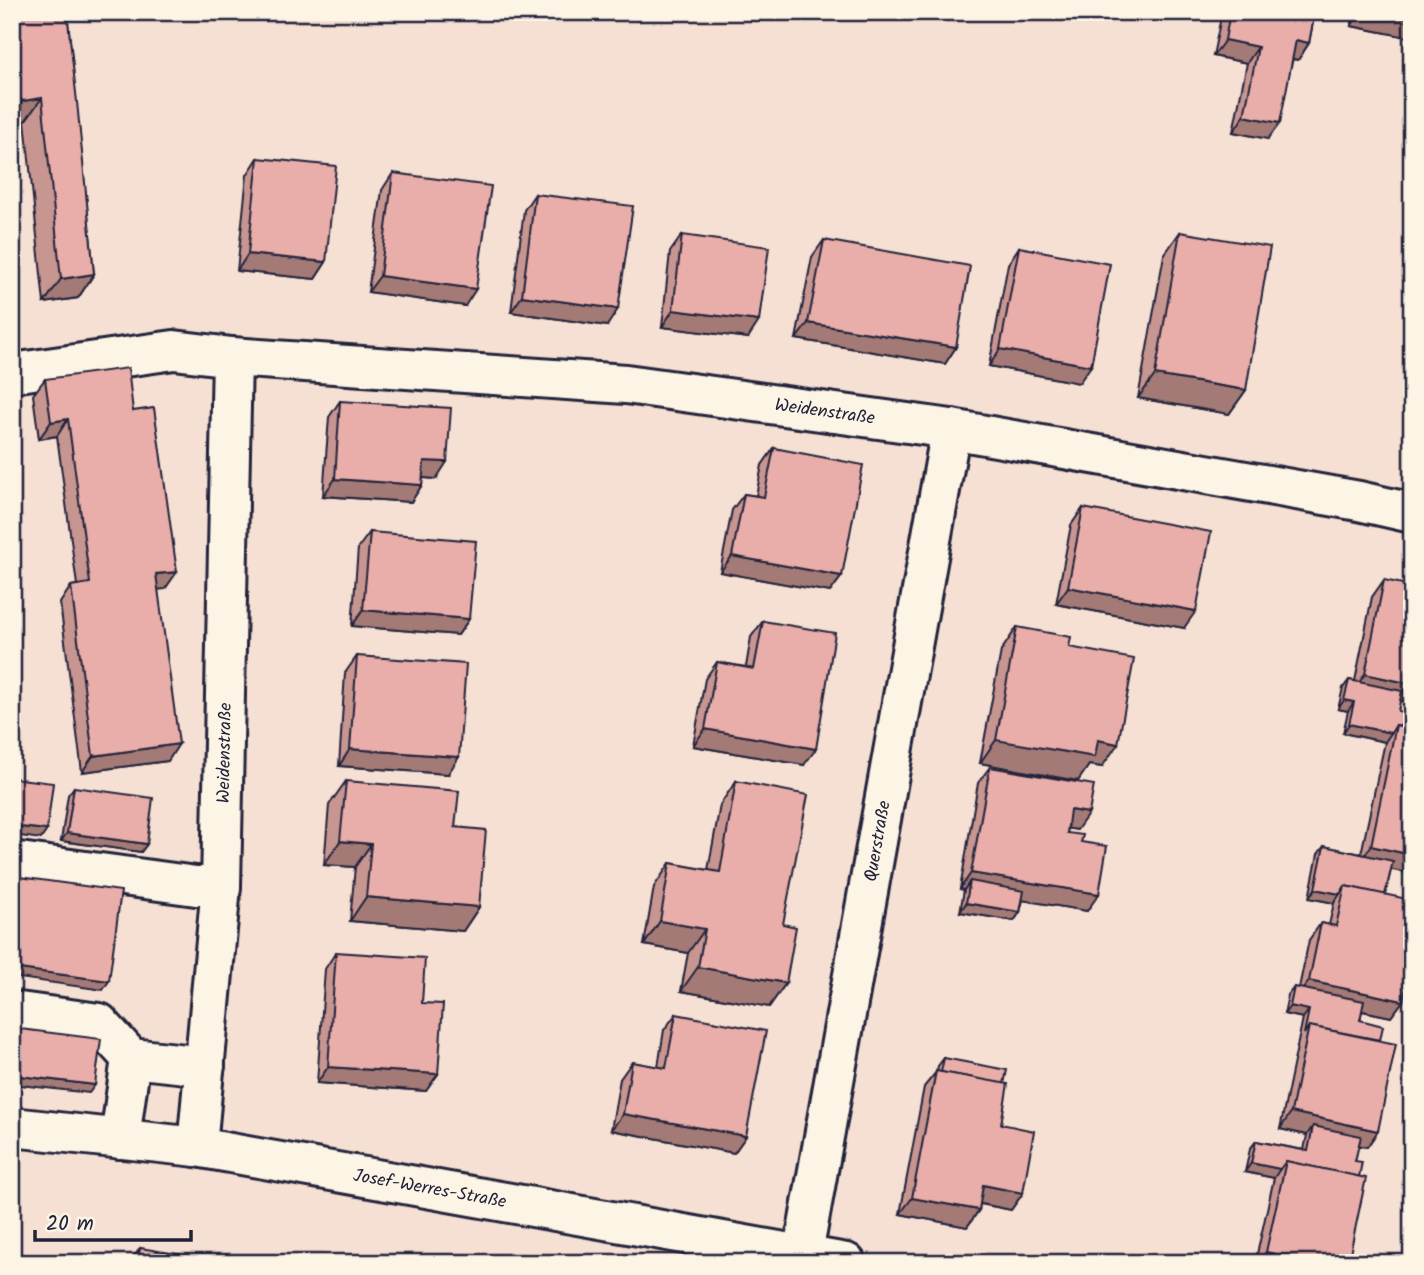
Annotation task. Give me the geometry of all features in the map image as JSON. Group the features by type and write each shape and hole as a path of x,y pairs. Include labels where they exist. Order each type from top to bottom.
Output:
{"street":[{"name":"Weidenstraße","path":"12,373 174,350 232,358 625,384 951,429 1359,501 1412,513"},
{"name":"Weidenstraße","path":"197,1147 221,886 232,358"},
{"name":"Querstraße","path":"803,1254 951,429"},
{"path":"12,861 196,886 221,886"},
{"path":"12,1011 99,1023 131,1058 205,1066"},
{"path":"120,1139 131,1058"},
{"name":"Josef-Werres-Straße","path":"12,1126 197,1147 846,1263"}],"building":[{"path":"12,12 67,12 94,274 61,279 42,98 23,101 12,92"},
{"path":"1230,12 1315,12 1309,43 1296,40 1280,123 1244,116 1258,47 1225,40"},
{"path":"1376,12 1412,12 1412,19"},
{"path":"258,158 336,166 326,262 248,254"},
{"path":"393,173 491,186 476,289 380,276"},
{"path":"535,194 633,206 618,309 522,296"},
{"path":"1180,232 1270,247 1246,390 1155,375"},
{"path":"682,235 769,247 759,321 673,310"},
{"path":"824,240 970,266 956,347 808,323"},
{"path":"1019,247 1110,264 1091,366 1000,349"},
{"path":"128,368 133,411 154,408 177,572 156,574 179,744 93,756 71,586 90,583 68,419 51,422 45,379"},
{"path":"340,401 451,408 447,462 424,461 422,485 335,479"},
{"path":"774,448 863,465 842,576 732,556 744,494 764,497"},
{"path":"1083,508 1211,532 1196,611 1068,587"},
{"path":"370,532 476,541 469,619 363,610"},
{"path":"1384,580 1412,586 1412,684 1365,674"},
{"path":"763,621 835,633 816,749 705,729 717,662 754,669"},
{"path":"1017,627 1071,637 1069,647 1134,659 1118,744 1098,740 1095,757 996,740"},
{"path":"357,656 466,664 459,757 350,749"},
{"path":"1349,680 1402,691 1398,711 1412,714 1412,729 1396,725 1391,733 1349,724 1354,702 1344,700"},
{"path":"1396,725 1412,729 1412,855 1371,846"},
{"path":"990,767 1094,785 1089,813 1070,810 1067,833 1083,835 1081,842 1107,846 1099,894 971,873"},
{"path":"12,778 53,783 47,830 12,826"},
{"path":"346,781 459,791 455,827 486,830 479,907 366,897 371,844 340,841"},
{"path":"736,781 808,795 783,924 796,927 786,983 698,967 705,929 660,921 670,863 720,872"},
{"path":"74,787 153,798 147,844 67,833"},
{"path":"1324,846 1393,861 1385,895 1345,886 1340,894 1315,889"},
{"path":"12,876 121,891 109,981 12,968"},
{"path":"970,881 1024,891 1020,912 966,903"},
{"path":"1345,886 1412,900 1412,958 1403,1001 1309,981 1321,923 1336,926"},
{"path":"336,952 425,958 422,1003 443,1004 438,1074 328,1067"},
{"path":"1294,987 1364,1001 1360,1020 1383,1026 1380,1040 1309,1026 1304,1034 1309,1010 1290,1006"},
{"path":"676,1014 766,1031 746,1136 623,1114 632,1062 666,1068"},
{"path":"1309,1026 1396,1044 1378,1131 1291,1112"},
{"path":"12,1028 101,1039 95,1085 12,1075"},
{"path":"944,1058 1007,1070 1004,1084 941,1072"},
{"path":"936,1071 1008,1084 1001,1124 1034,1131 1023,1193 983,1185 979,1210 912,1198"},
{"path":"1313,1126 1361,1136 1355,1161 1362,1162 1359,1177 1286,1161 1280,1169 1251,1163 1256,1141 1308,1151"},
{"path":"1286,1161 1366,1178 1348,1263 1319,1263 1266,1252"},
{"path":"140,1248 202,1258 201,1263 138,1263"}]}
